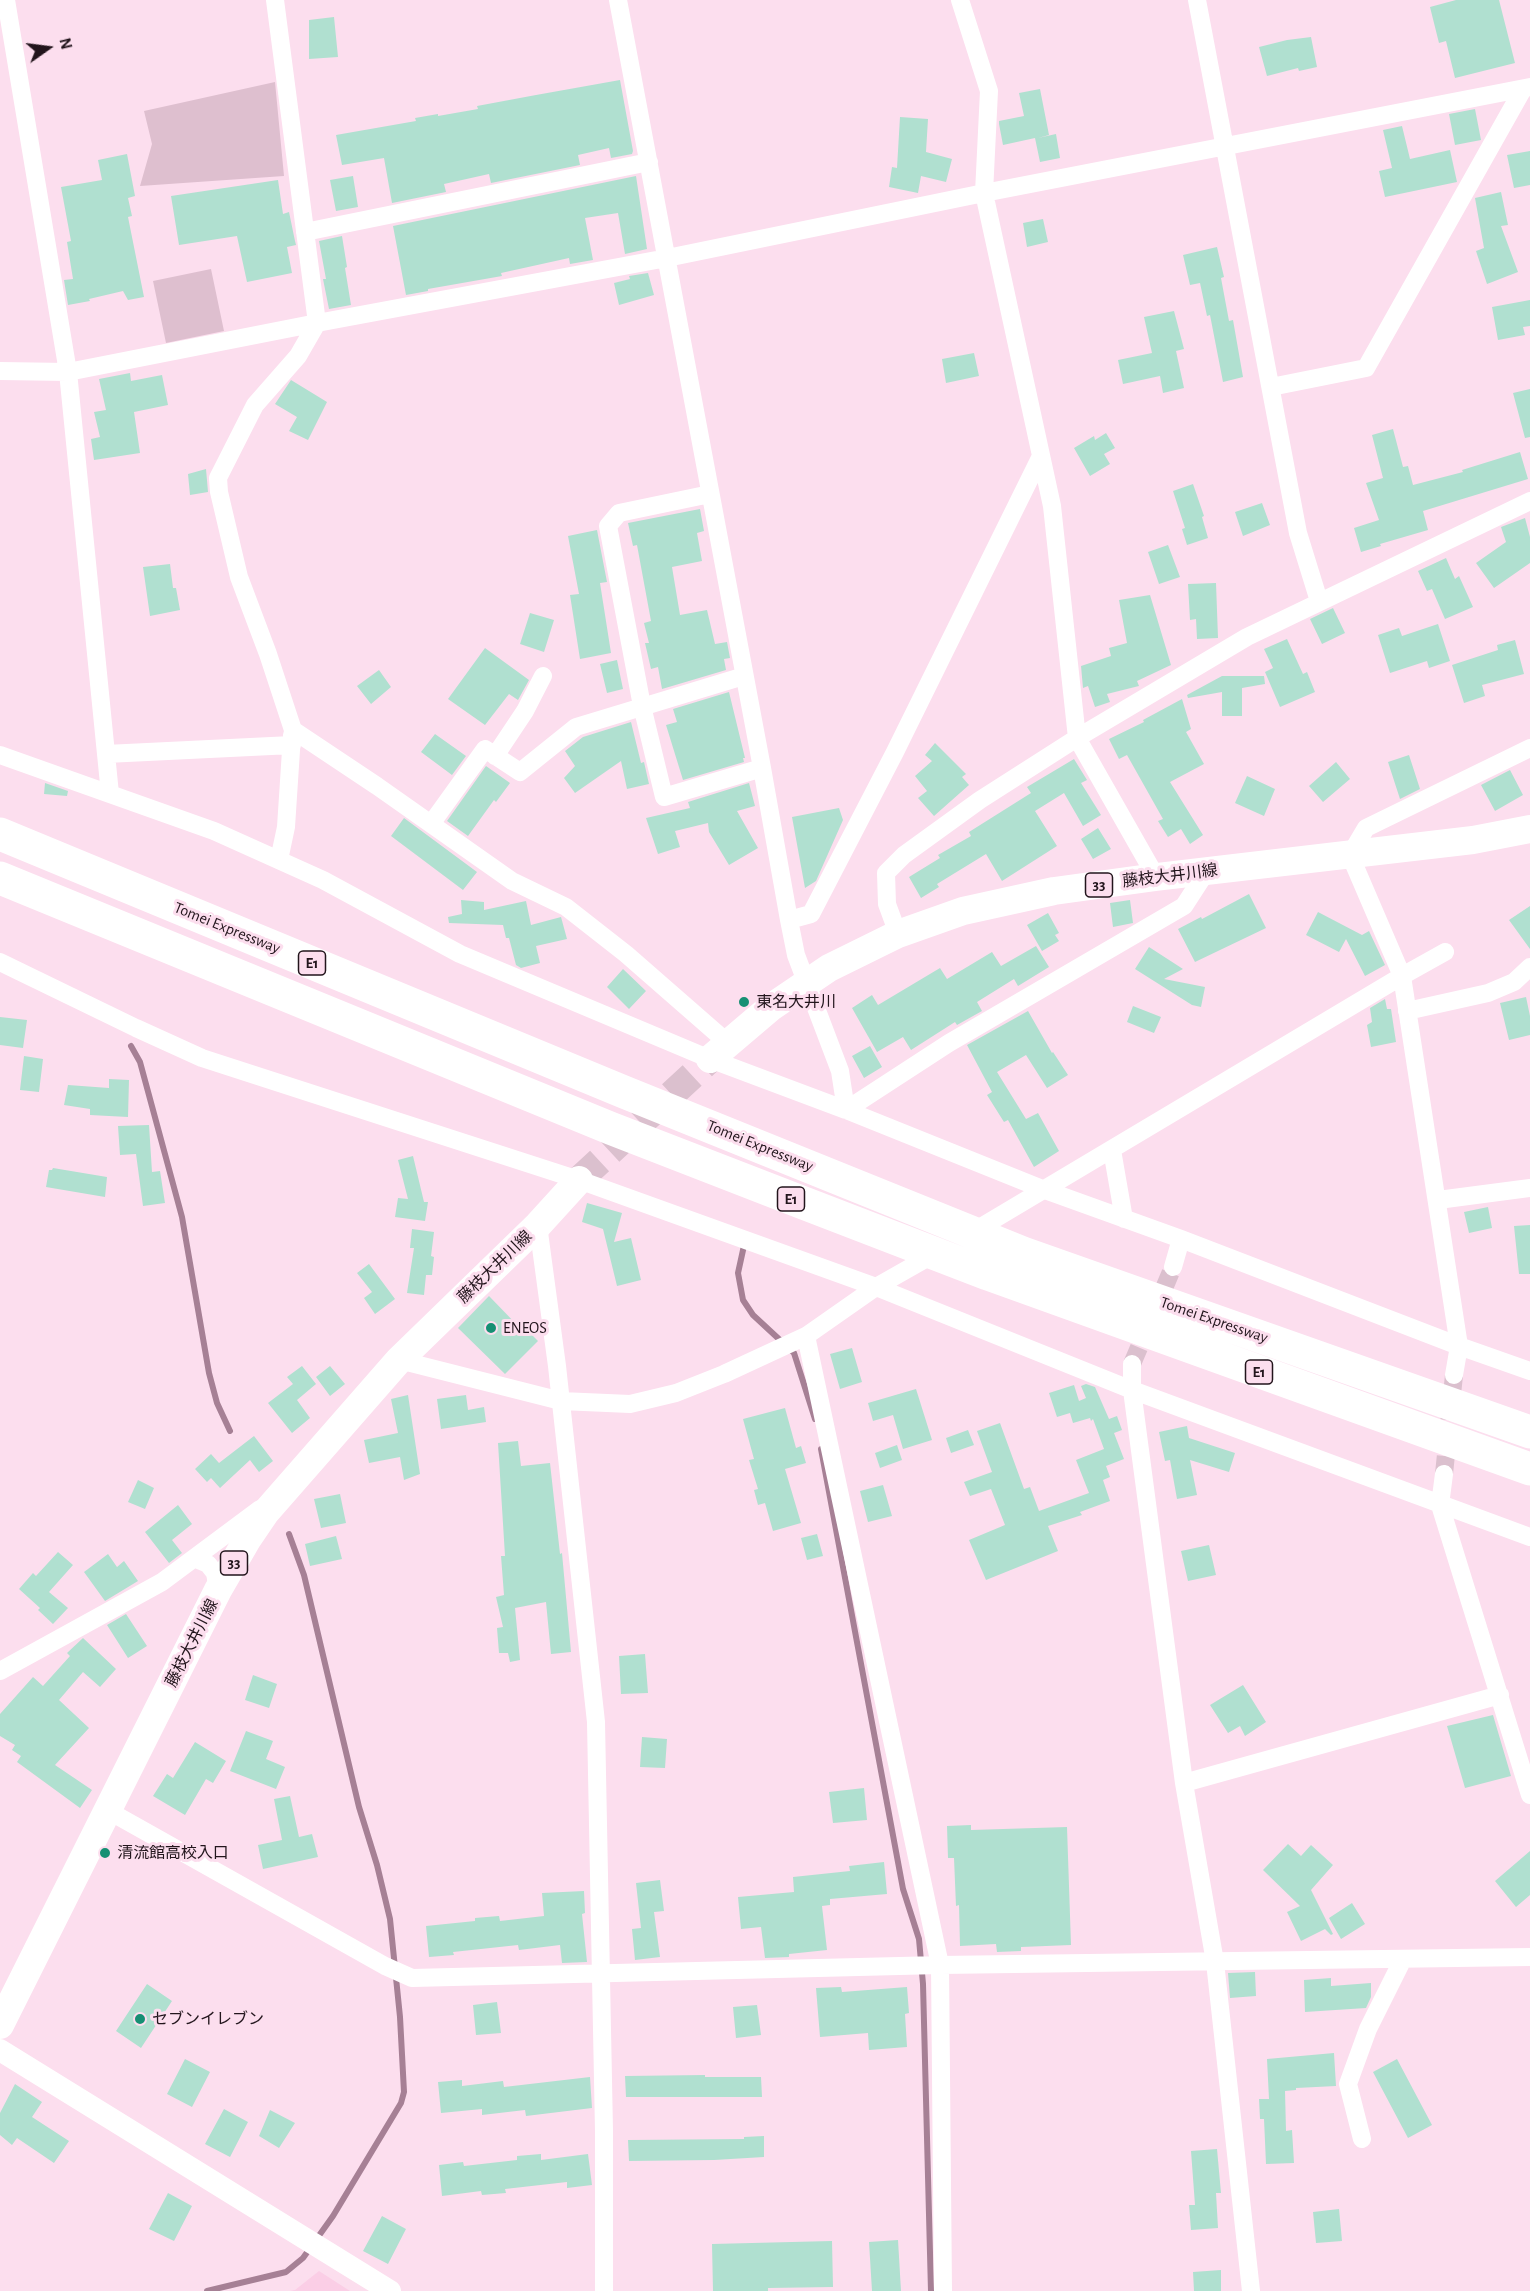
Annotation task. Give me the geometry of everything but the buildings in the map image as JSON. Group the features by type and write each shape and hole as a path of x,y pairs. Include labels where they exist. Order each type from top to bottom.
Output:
{"highway":[{"name":"Tomei Expressway","path":"9,837 624,1092 1023,1253 1530,1432"},
{"name":"Tomei Expressway","path":"0,878 659,1148 988,1274 1530,1469"}],"main road":[{"name":"藤枝大井川線","path":"720,1052 770,1008 807,981 898,934 963,911 1053,891 1473,840 1530,829"},
{"name":"藤枝大井川線","path":"0,2025 218,1590 247,1540 287,1486 399,1360 538,1225 579,1180"}],"street":[{"path":"6,0 68,372 110,794"},
{"path":"275,0 317,323 298,356 255,405 218,478 238,577 268,654 292,738 286,827 279,861"},
{"path":"618,0 796,955 840,1071 846,1110"},
{"path":"960,0 989,92 984,193 1052,506 1077,738 1156,877"},
{"path":"1197,0 1298,534 1320,601"},
{"path":"0,371 68,372 667,258 984,193 1527,88"},
{"path":"1270,387 1366,368 1527,88"},
{"path":"305,232 649,162"},
{"path":"789,920 811,914 895,752 1041,456"},
{"path":"710,494 619,513 608,526 642,706 664,797 762,768"},
{"path":"898,934 887,904 886,873 904,855 980,800 1077,738 1247,637 1530,501"},
{"path":"495,756 525,711 543,676"},
{"path":"431,824 485,750 520,772 576,727 744,676"},
{"path":"106,754 292,738 431,824 512,881 566,907 626,954 720,1052"},
{"path":"1454,1375 1459,1346 1438,1200 1401,976 1350,855 1366,828 1530,748"},
{"path":"0,755 214,831 323,880 460,954 720,1052 846,1110 1045,1190 1530,1371"},
{"path":"846,1110 949,1043 1184,906 1206,872"},
{"path":"399,1360 561,1401 630,1404 676,1393 724,1374 806,1336 876,1287 1045,1190 1401,976 1445,952"},
{"path":"0,962 202,1058 579,1180 876,1287 1132,1390 1440,1505 1530,1536"},
{"path":"1407,1011 1488,993 1514,982 1530,967"},
{"path":"1112,1150 1124,1219"},
{"path":"1438,1200 1530,1188"},
{"path":"538,1225 561,1401 596,1722 604,2131 604,2291"},
{"path":"1173,1267 1181,1239"},
{"path":"806,1336 940,1965 943,2291"},
{"path":"1132,1364 1132,1390 1184,1783 1215,1962 1251,2291"},
{"path":"1444,1474 1440,1505 1530,1795"},
{"path":"0,1671 162,1582 287,1486"},
{"path":"194,1558 208,1564 215,1573 218,1590"},
{"path":"1184,1783 1500,1695"},
{"path":"107,1810 385,1966 412,1978 940,1965 1530,1957"},
{"path":"1362,2139 1348,2084 1368,2029 1403,1959"},
{"path":"0,2050 390,2291"}],"shaded area":[{"path":"275,82 284,176 140,186 152,144 144,111"},
{"path":"211,269 224,331 166,343 153,281"},
{"path":"319,2271 350,2291 290,2291 295,2290"}],"waterway":[{"path":"131,1046 140,1062 182,1217 209,1373 217,1403 230,1431"},
{"path":"745,1241 738,1273 743,1300 753,1315 794,1353 815,1419"},
{"path":"821,1449 903,1889 919,1939 923,1984 931,2291"},
{"path":"207,2291 286,2272 303,2258 333,2216 401,2103 404,2092 400,2017 390,1919 377,1865 359,1807 304,1575 289,1534"}],"tunnel":[{"path":"579,1180 710,1059"},
{"path":"1132,1364 1173,1267"},
{"path":"1444,1474 1454,1375"}],"place":[{"name":"東名大井川","path":"744,1002"},
{"name":"ENEOS","path":"491,1328"},
{"name":"清流館高校入口","path":"105,1853"},
{"name":"セブンイレブン","path":"140,2019"}]}
